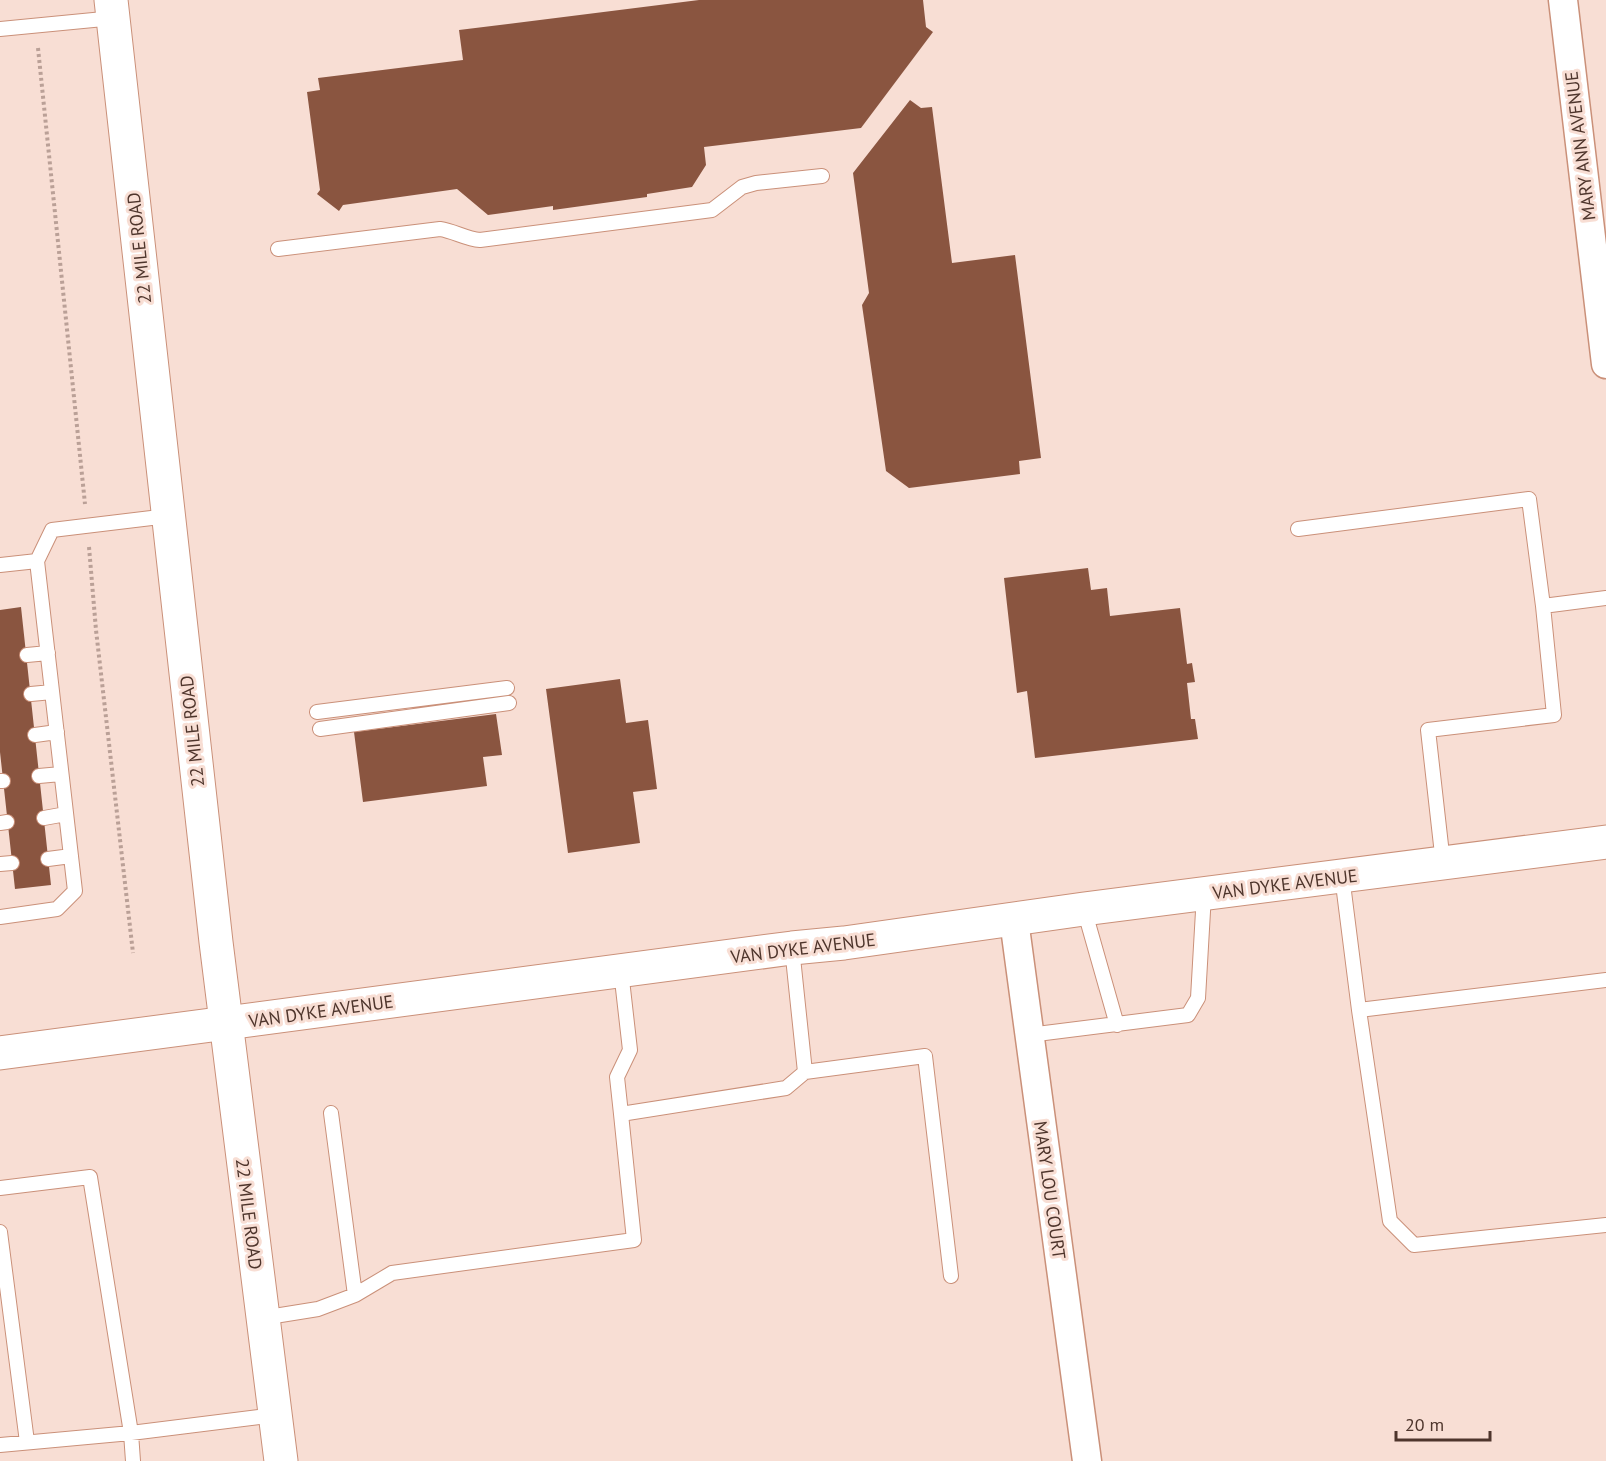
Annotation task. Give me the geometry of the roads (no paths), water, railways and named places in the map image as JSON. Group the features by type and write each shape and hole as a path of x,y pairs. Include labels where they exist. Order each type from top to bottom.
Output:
{"main road":[{"name":"22 MILE ROAD","path":"113,9 225,1024 280,1461"},
{"name":"VAN DYKE AVENUE","path":"0,1053 1606,842"}],"street":[{"name":"MARY ANN AVENUE","path":"1563,0 1606,364"},
{"name":"MARY LOU COURT","path":"1014,920 1087,1461"}],"lane":[{"path":"0,28 36,25 113,9"},
{"path":"278,249 440,229 469,239 480,240 712,210 742,187 756,183 822,176"},
{"path":"1298,529 1529,500 1554,715 1428,730 1443,863"},
{"path":"0,917 57,909 75,891 37,561 52,530 168,516"},
{"path":"0,566 37,561"},
{"path":"1543,606 1606,598"},
{"path":"27,655 48,653"},
{"path":"317,712 507,688"},
{"path":"31,694 52,692"},
{"path":"320,729 509,703"},
{"path":"35,735 57,732"},
{"path":"39,776 61,774"},
{"path":"44,818 66,814"},
{"path":"48,859 71,856"},
{"path":"1342,876 1390,1221 1414,1245 1606,1225"},
{"path":"1029,1035 1188,1015 1198,998 1204,894"},
{"path":"1084,909 1117,1024"},
{"path":"792,948 805,1072"},
{"path":"262,1318 318,1309 355,1295 392,1273 634,1240 617,1077 630,1050 621,971"},
{"path":"1359,1010 1606,980"},
{"path":"621,1114 786,1088 805,1072 925,1056 951,1276"},
{"path":"331,1113 355,1295"},
{"path":"0,1188 90,1177 131,1433 133,1461"},
{"path":"0,1232 27,1442"},
{"path":"0,1445 131,1433 275,1415"}]}
